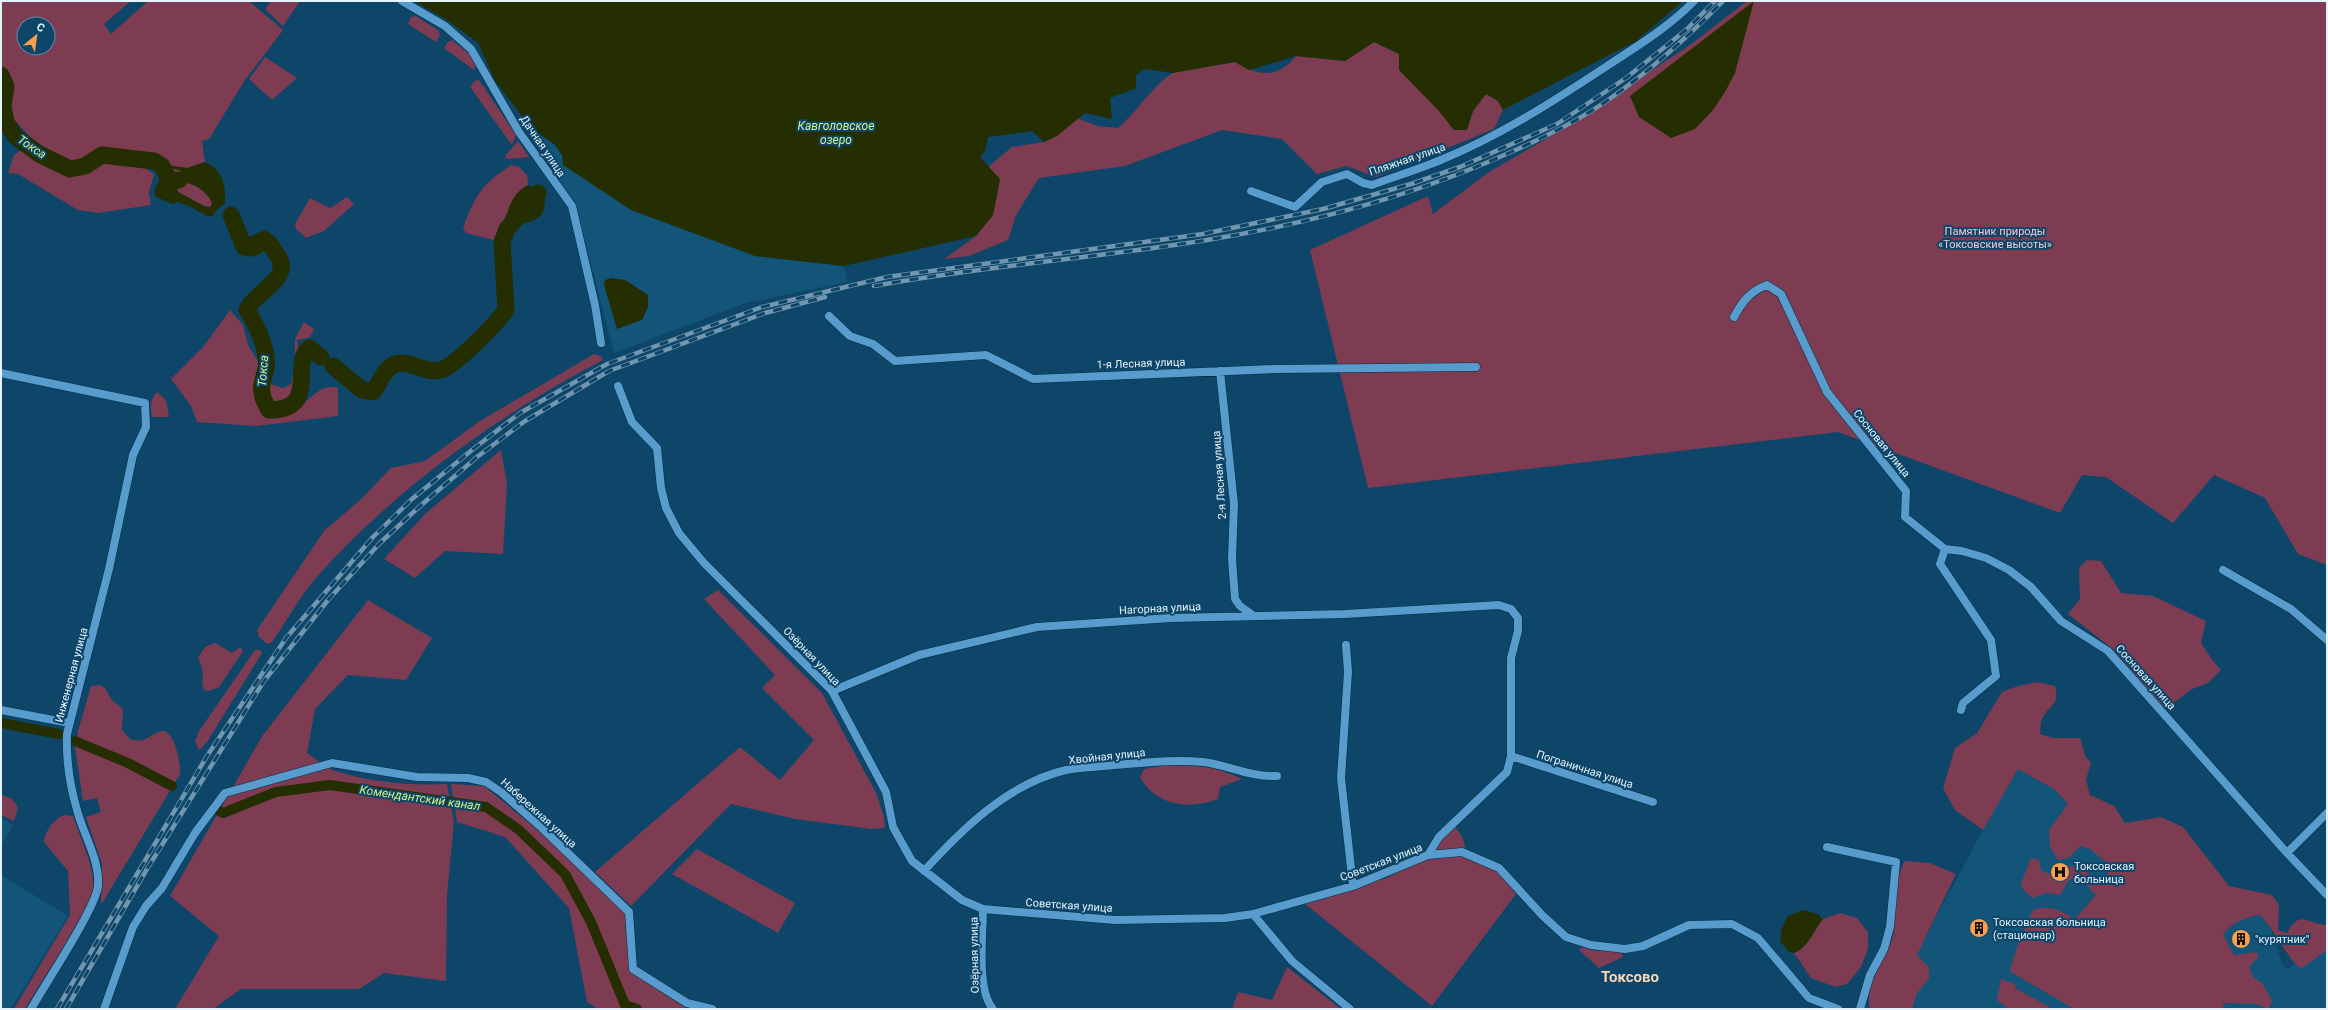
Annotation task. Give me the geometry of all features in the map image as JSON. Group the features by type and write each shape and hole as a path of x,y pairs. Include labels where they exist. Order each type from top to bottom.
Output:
{"street":[{"name":"Дачная улица","path":"402,1 445,26 471,49 519,132 572,206 595,305 601,343"},
{"name":"Пляжная улица","path":"1252,191 1295,207 1322,182 1347,174 1363,183 1372,185 1443,159 1507,128 1552,102 1638,46 1679,16 1694,1"},
{"name":"Сосновая улица","path":"1734,317 1743,300 1757,288 1767,285 1781,294 1827,392 1906,491 1905,517 1945,549 1962,551 1986,558 2009,570 2031,587 2061,621 2108,651 2287,853 2327,895"},
{"name":"1-я Лесная улица","path":"829,316 850,336 872,344 895,362 986,355 1033,379 1220,371 1476,367"},
{"name":"2-я Лесная улица","path":"1220,371 1234,504 1232,559 1235,599 1240,606 1255,616"},
{"name":"Инженерная улица","path":"1,373 145,403 146,427 133,455 100,605 69,723 66,753 76,809 97,869 98,887 87,913 31,1009"},
{"name":"Озёрная улица","path":"618,386 632,422 642,430 656,448 661,488 666,508 679,533 704,563 832,691 886,792 894,827 912,861 962,900 984,909 983,980 986,1001 993,1009"},
{"path":"1945,549 1940,564 1992,640 1996,676 1963,703 1960,710"},
{"path":"2223,570 2291,609 2327,640"},
{"name":"Нагорная улица","path":"832,691 919,655 1037,627 1171,618 1345,614 1499,606 1510,610 1518,618 1518,631 1511,658 1511,756"},
{"path":"1346,645 1348,672 1341,778 1353,886"},
{"path":"1,710 69,723"},
{"path":"1428,855 1439,837 1507,772 1511,756"},
{"name":"Пограничная улица","path":"1511,756 1653,802"},
{"name":"Хвойная улица","path":"924,871 953,840 1008,795 1065,771 1088,766 1140,762 1203,762 1250,774 1277,776"},
{"name":"Набережная улица","path":"104,1009 132,927 146,906 162,888 195,833 225,793 332,763 417,777 468,778 486,782 501,792 542,828 629,912 633,969 687,1003 712,1009"},
{"path":"2287,853 2327,813"},
{"path":"1827,847 1896,862 1890,927 1884,949 1870,975 1860,1009"},
{"name":"Советская улица","path":"984,909 1115,920 1189,920 1253,914 1353,886 1428,855 1462,852 1498,868 1566,937 1591,945 1625,948 1643,946 1689,925 1732,924 1758,938 1809,998 1838,1009"},
{"path":"1253,914 1292,961 1350,1009"}],"shaded area":[{"path":"531,128 555,145 562,155 755,256 844,266 847,282 746,303 614,353 575,202 555,174"},
{"name":"Токсовская больница","path":"2018,769 2054,789 2112,853 2267,916 2282,964 2288,969 2327,937 2327,1009 1887,1009 1991,815"},
{"path":"1,818 13,825 1,846"},
{"path":"1,875 68,916 11,1009 1,1009"}],"green space":[{"path":"1,1 131,1 104,24 111,34 148,1 249,1 283,30 245,80 209,139 202,141 205,162 187,168 166,165 157,157 128,152 96,152 69,163 33,140 9,114 1,115"},
{"path":"271,1 300,1 283,26 265,9"},
{"name":"Памятник природы «Токсовские высоты»","path":"1747,1 2327,1 2327,565 2298,554 2265,498 2214,475 2173,523 2106,477 2082,475 2060,513 1838,432 1368,488 1310,250 1428,196 1433,214 1489,172 1551,136 1690,45"},
{"path":"416,16 439,31 440,35 436,42 408,24 411,17"},
{"path":"452,40 468,53 476,64 474,70 444,48 448,42"},
{"path":"1374,42 1399,54 1454,130 1467,130 1473,111 1486,94 1498,101 1503,110 1494,129 1376,177 1346,166 1317,174 1282,139 1222,130 1125,166 1039,178 1016,215 1008,240 969,256 944,259 976,236 993,215 1000,179 988,167 1012,147 1044,142 1057,136 1076,118 1098,126 1118,128 1160,83 1178,71 1235,62 1243,67 1260,72 1275,72 1282,69 1296,56 1345,61"},
{"path":"265,57 297,78 272,100 249,79"},
{"path":"479,80 516,135 512,145 470,87 475,81"},
{"path":"518,141 529,157 507,159 505,156"},
{"path":"23,149 70,175 85,172 106,160 141,166 154,174 149,192 151,205 98,213 78,210 18,174 8,173 14,155"},
{"path":"511,165 519,167 527,175 528,185 514,197 502,223 507,229 502,242 466,233 463,228 471,207 481,191 493,178"},
{"path":"170,168 179,170 184,174 177,177 170,175 168,171"},
{"path":"186,183 194,185 206,193 212,204 210,207 204,206 178,192 177,187"},
{"path":"347,197 354,204 324,231 306,238 296,229 295,224 310,198 330,208"},
{"path":"230,310 243,325 248,345 259,363 256,382 260,400 267,412 281,412 295,409 320,390 331,387 338,388 338,416 256,426 197,422 191,406 171,379 204,346"},
{"path":"304,322 314,329 310,337 297,340 299,360 298,381 289,396 281,400 269,401 264,396 265,382 283,388 291,384 295,365 295,339"},
{"path":"594,354 601,356 603,360 524,405 486,430 413,485 346,546 315,579 272,642 267,644 259,637 257,630 324,531 360,500 391,468 425,461 480,421"},
{"path":"157,392 166,400 169,417 152,417 151,403"},
{"path":"501,450 507,483 503,554 445,551 415,578 384,559 425,514"},
{"path":"2087,560 2101,561 2121,593 2153,596 2206,621 2201,643 2221,670 2208,683 2192,689 2164,710 2114,650 2068,614 2080,599 2079,568"},
{"path":"718,590 822,693 876,793 884,817 885,828 872,829 795,819 731,804 631,906 595,872 740,747 780,780 814,740 762,688 775,675 704,599"},
{"path":"368,600 432,638 406,680 348,675 315,709 307,753 333,770 360,778 404,784 447,784 454,822 447,895 446,981 384,973 359,989 241,989 213,1009 175,1009 219,936 170,896 263,735"},
{"path":"215,643 232,653 240,647 243,651 219,687 209,691 204,690 202,684 203,672 198,657 205,647"},
{"path":"255,650 260,650 262,653 207,742 199,750 195,741 199,731"},
{"path":"2037,682 2055,686 2056,692 2056,701 2042,719 2040,734 2053,738 2080,738 2086,758 2091,762 2086,780 2090,795 2114,806 2125,823 2161,817 2183,827 2229,886 2272,895 2279,905 2278,930 2287,933 2296,921 2301,919 2327,925 2327,950 2302,968 2298,966 2287,954 2270,927 2259,915 2239,921 2223,934 2234,955 2257,952 2258,957 2249,967 2253,977 2262,983 2272,1000 2269,1009 2256,1004 2223,1003 2224,1009 2074,1009 2011,972 2010,969 2020,939 2033,910 2045,908 2055,909 2075,919 2096,895 2078,877 2069,880 2060,895 2046,893 2032,898 2023,889 2021,883 2031,858 2039,860 2041,871 2051,874 2064,873 2068,866 2079,867 2101,882 2108,874 2108,864 2090,849 2080,846 2069,858 2058,860 2050,847 2049,830 2068,804 2054,789 2018,769 1983,830 1955,810 1943,788 1955,748 1977,733 2002,692 2018,686"},
{"path":"100,685 105,688 112,700 123,709 122,730 131,740 143,740 160,731 167,732 171,736 178,756 180,770 180,774 101,905 102,864 86,817 101,812 97,798 83,801 75,747 91,686"},
{"path":"1167,765 1205,767 1223,771 1242,779 1220,787 1218,799 1185,805 1174,803 1164,800 1155,794 1147,787 1140,777 1144,769"},
{"path":"451,784 484,786 540,832 625,913 630,972 687,1009 598,1009 587,1002 569,908 505,837 457,822"},
{"path":"2,795 12,799 18,807 14,821 1,815"},
{"path":"65,815 73,816 89,860 94,886 85,909 75,927 25,1009 14,1009 70,915 68,871 44,842 46,834 54,822"},
{"path":"1448,822 1456,828 1462,837 1465,847 1464,857 1496,870 1516,894 1432,1006 1304,903 1386,878 1429,858 1425,853 1435,835"},
{"path":"697,849 795,903 778,933 672,874"},
{"path":"1904,861 1930,863 1956,874 1917,955 1929,967 1929,979 1917,993 1912,1009 1870,1009 1870,990 1893,936 1895,925 1895,890"},
{"path":"1840,913 1857,918 1868,932 1868,949 1861,967 1847,984 1835,987 1811,978 1794,953 1807,943 1823,919"},
{"path":"1582,947 1592,950 1621,952 1623,957 1599,968 1579,950"},
{"path":"1287,967 1341,1009 1232,1009 1238,992 1272,1000"},
{"path":"2001,979 2016,985 2015,988 2053,1009 2009,1009 1997,1000"}],"water":[{"name":"Кавголовское озеро","path":"414,1 1683,1 1636,41 1503,110 1498,101 1486,94 1473,111 1467,130 1454,130 1438,110 1399,70 1399,54 1374,42 1345,61 1296,56 1249,70 1235,62 1173,73 1145,69 1136,75 1136,88 1110,98 1112,119 1085,113 1057,136 1044,142 1032,131 988,137 985,151 980,157 1000,179 993,215 976,236 844,266 755,256 631,210 563,165 562,155 555,145 531,128 495,81 478,43 447,20"},
{"path":"1754,1 1735,73 1713,110 1695,129 1671,138 1639,117 1630,96"},
{"path":"205,162 216,169 220,174 224,184 225,203 213,216 207,216 178,202 173,204 156,197 154,191 166,165 187,168","holes":["170,168 179,170 184,174 177,177 170,175 168,171","186,183 194,185 206,193 212,204 210,207 204,206 178,192 177,187"]},
{"path":"528,185 535,189 545,200 543,212 537,218 517,227 502,242 507,229 502,224 514,197"},
{"path":"265,230 276,238 275,241 284,257 281,265 277,253 270,244 263,241 253,248 244,247 238,235 251,236"},
{"path":"611,278 625,280 648,295 648,307 642,320 617,329 604,285 605,280"},
{"path":"1803,910 1818,914 1823,919 1807,943 1794,953 1788,951 1780,941 1782,927 1788,916"}],"waterway":[{"name":"Токса","path":"1,75 6,86 3,106 6,122 15,136 39,154 70,169 85,166 102,155 154,161 162,166 170,181 179,180"},
{"name":"Токса","path":"333,366 362,390 373,392 384,374 393,365 404,363 435,371 448,367 466,353 494,325 506,310 502,242 507,229 538,193"},
{"name":"Токса","path":"231,215 244,247 253,248 263,241 268,243 281,262 281,270 278,277 251,303 247,310 259,332 265,350 267,364 262,393 269,410 285,408 294,403 299,395 304,355 309,348 321,357"},
{"name":"Комендантский канал","path":"1,723 59,734"},
{"name":"Комендантский канал","path":"75,741 128,763 172,786"},
{"name":"Комендантский канал","path":"219,811 223,813 276,792 330,785 486,807 518,829 565,874 591,922 625,1005 637,1009"}],"railway":[{"path":"57,1009 207,756 286,638 373,537 412,499 520,413 607,364 762,307 887,277 1203,234 1323,209 1411,184 1460,167 1557,124 1626,78 1686,30 1715,1"},
{"path":"874,286 957,273 1207,240 1324,216 1400,195 1474,168 1549,134 1585,115 1624,89 1654,65 1696,28 1723,1"},
{"path":"66,1009 147,869 264,681 328,600 380,543 477,457 525,421 609,371 765,313 825,297"}],"place":[{"name":"Токсовская больница","path":"2060,872"},
{"name":"Токсовская больница (стационар)","path":"1979,928"},
{"name":"\"курятник\"","path":"2241,939"}],"district":[{"name":"Токсово","path":"1630,977"}]}
